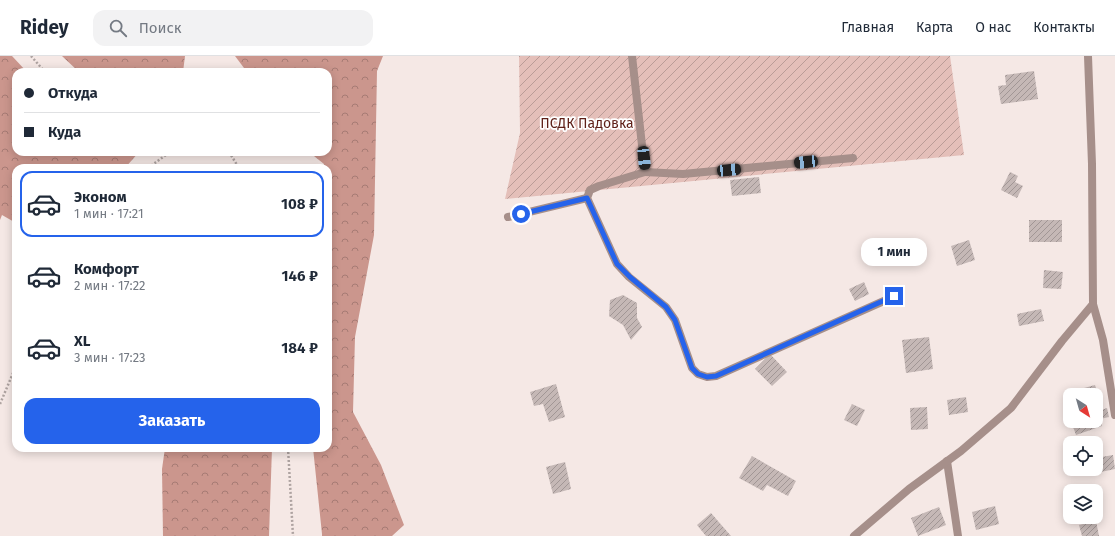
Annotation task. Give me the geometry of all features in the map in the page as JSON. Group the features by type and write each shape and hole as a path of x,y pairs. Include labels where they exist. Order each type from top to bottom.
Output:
{"street":[{"path":"632,56 645,172"},
{"path":"1088,56 1092,164 1093,304 1103,340 1115,415"},
{"path":"853,158 683,174 645,172 590,190 587,198 617,264 666,307 675,320 692,368 698,374 707,377 716,376 894,296"},
{"path":"508,217 587,198"},
{"path":"854,536 909,489 948,461 1011,408 1062,341 1093,304"},
{"path":"948,461 958,536"}],"path":[{"path":"31,56 42,68"},
{"path":"154,164 164,156"},
{"path":"0,404 12,376"},
{"path":"288,452 293,536"}],"green space":[{"path":"0,56 12,56 23,68 12,68 12,156 136,156 128,164 12,164 12,221 2,215 0,220"},
{"path":"62,56 185,56 184,68 75,68"},
{"path":"235,56 383,56 377,71 374,235 355,337 353,412 381,465 404,525 392,536 322,536 313,452 332,452 332,164 324,164 314,156 332,156 332,68 244,68"},
{"name":"ПСДК Падовка","path":"519,56 950,56 964,155 505,199 520,133"},
{"path":"164,452 272,452 269,536 163,536 162,469"}],"building":[{"path":"1034,71 1038,99 1001,104 998,86 1006,85 1005,75"},
{"path":"1010,172 1018,176 1015,182 1023,186 1017,198 1001,190"},
{"path":"759,177 761,193 732,196 730,180"},
{"path":"1029,220 1062,220 1062,242 1029,242"},
{"path":"969,240 975,260 957,266 951,246"},
{"path":"1044,270 1063,272 1061,289 1043,288"},
{"path":"864,282 869,294 855,301 849,289"},
{"path":"623,295 637,303 637,318 642,327 631,340 623,325 609,316 610,300"},
{"path":"1041,309 1044,321 1019,326 1017,314"},
{"path":"929,337 933,369 906,373 902,340"},
{"path":"770,354 787,372 772,386 755,369"},
{"path":"556,384 565,417 549,422 543,404 534,406 530,392"},
{"path":"1095,385 1096,388 1084,388"},
{"path":"966,397 968,412 949,415 947,400"},
{"path":"852,404 865,410 857,426 844,420"},
{"path":"927,407 928,429 911,430 910,408"},
{"path":"1107,408 1109,417 1103,418 1103,409"},
{"path":"1074,428 1096,428 1076,435"},
{"path":"1113,455 1115,469 1103,472 1103,457"},
{"path":"752,456 796,481 788,496 767,485 763,491 739,478"},
{"path":"565,462 571,489 553,494 546,467"},
{"path":"995,506 999,524 976,530 972,512"},
{"path":"939,507 946,525 918,536 911,518"},
{"path":"711,513 731,536 706,536 697,525"},
{"path":"1097,524 1099,536 1082,536 1079,525"}],"route":[{"path":"521,214 587,198 617,264 666,307 675,320 692,368 698,374 707,377 716,376 894,296"}]}
